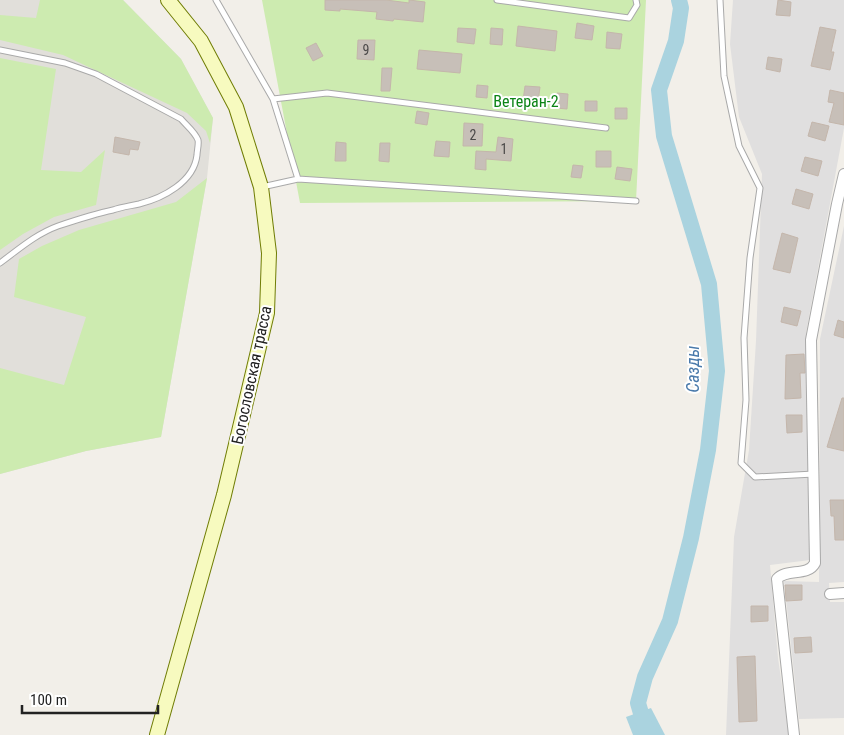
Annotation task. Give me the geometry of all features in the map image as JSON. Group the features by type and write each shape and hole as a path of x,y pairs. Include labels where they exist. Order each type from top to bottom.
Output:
{"main road":[{"name":"Богословская трасса","path":"157,735 224,495 267,313 269,253 261,187 236,107 201,41 173,2"}],"street":[{"path":"794,735 777,579 783,574 810,569 814,567 815,563 812,340 840,205 844,174"},
{"path":"830,594 844,593"}],"lane":[{"path":"216,0 273,99 298,179"},
{"path":"497,0 628,18 637,5 636,0"},
{"path":"720,0 724,76 739,146 760,188 750,258 744,338 746,400 741,464 754,477 814,474"},
{"path":"0,50 65,63 96,74 181,120 190,128 198,141 193,171 172,190 140,204 114,209 57,226 35,237 0,263"},
{"path":"273,99 327,93 606,128"},
{"path":"261,187 298,179 636,201"}],"shaded area":[{"path":"0,0 123,0 181,59 213,118 207,178 161,437 86,451 0,474"},
{"path":"733,0 844,0 844,128 806,333 810,560 770,565 778,658 789,735 726,735 734,537 749,450 756,341 762,174 739,117 730,44"},
{"path":"844,226 844,582 829,583 830,602 844,602 844,718 799,719 784,581 819,582 820,339"}],"green space":[{"path":"40,0 123,0 181,59 213,118 210,143 206,131 187,113 63,55 0,40 0,15 36,18"},
{"name":"Ветеран-2","path":"262,0 646,0 636,201 300,203"},
{"path":"0,58 56,69 41,170 81,172 105,150 96,205 54,217 23,234 0,250"},
{"path":"207,178 161,437 86,451 0,474 0,368 64,385 86,317 14,297 19,259 42,246 79,230 176,202"}],"water":[{"path":"651,708 665,735 633,735 626,717"}],"building":[{"path":"325,0 386,0 409,3 409,0 425,2 423,22 376,19 377,12 340,9 340,11 325,10"},
{"path":"778,0 791,2 790,16 776,15"},
{"path":"577,23 594,26 592,40 575,38"},
{"path":"518,26 557,31 555,51 516,46"},
{"path":"820,27 836,30 831,52 834,52 830,70 811,66"},
{"path":"458,28 476,29 474,44 457,42"},
{"path":"491,28 503,29 502,45 490,44"},
{"path":"607,32 622,34 620,49 606,48"},
{"path":"358,40 375,40 374,60 357,59"},
{"path":"316,43 323,56 313,61 306,48"},
{"path":"419,50 462,54 460,73 417,69"},
{"path":"768,57 782,59 780,72 766,69"},
{"path":"382,68 392,68 390,91 381,91"},
{"path":"477,85 488,86 487,98 476,97"},
{"path":"525,86 540,87 538,102 523,101"},
{"path":"830,90 844,93 844,125 829,122 834,103 828,102"},
{"path":"557,93 568,94 567,109 556,108"},
{"path":"585,101 597,101 597,111 585,111"},
{"path":"615,108 627,108 627,119 615,119"},
{"path":"417,111 429,113 427,125 415,123"},
{"path":"812,122 829,126 825,141 808,136"},
{"path":"464,123 483,124 482,146 463,146"},
{"path":"115,137 140,142 138,150 130,149 129,155 113,152"},
{"path":"498,137 513,139 511,161 486,159 486,170 475,169 476,151 496,152"},
{"path":"436,141 450,142 449,157 434,156"},
{"path":"336,142 346,143 346,161 335,161"},
{"path":"380,143 390,143 389,162 379,161"},
{"path":"596,151 611,151 611,167 596,167"},
{"path":"805,157 822,161 818,176 801,171"},
{"path":"573,165 583,166 581,178 571,177"},
{"path":"617,167 632,169 630,181 615,179"},
{"path":"796,189 813,194 809,209 792,204"},
{"path":"782,233 798,238 790,273 773,269"},
{"path":"784,307 801,311 797,326 781,322"},
{"path":"838,320 844,322 844,338 834,335"},
{"path":"804,354 805,373 800,373 801,398 785,399 786,355"},
{"path":"842,398 844,398 844,451 827,447"},
{"path":"786,415 802,415 802,432 787,433"},
{"path":"830,500 844,500 844,540 835,540 834,516 831,516"},
{"path":"785,585 802,585 802,600 786,601"},
{"path":"751,606 768,606 768,621 751,622"},
{"path":"811,637 812,652 795,653 794,638"},
{"path":"755,656 757,721 739,722 737,657"}],"waterway":[{"name":"Сазды","path":"649,735 638,703 645,677 670,621 691,538 708,450 717,371 709,284 664,136 659,90 676,41 681,8 679,0"}]}
